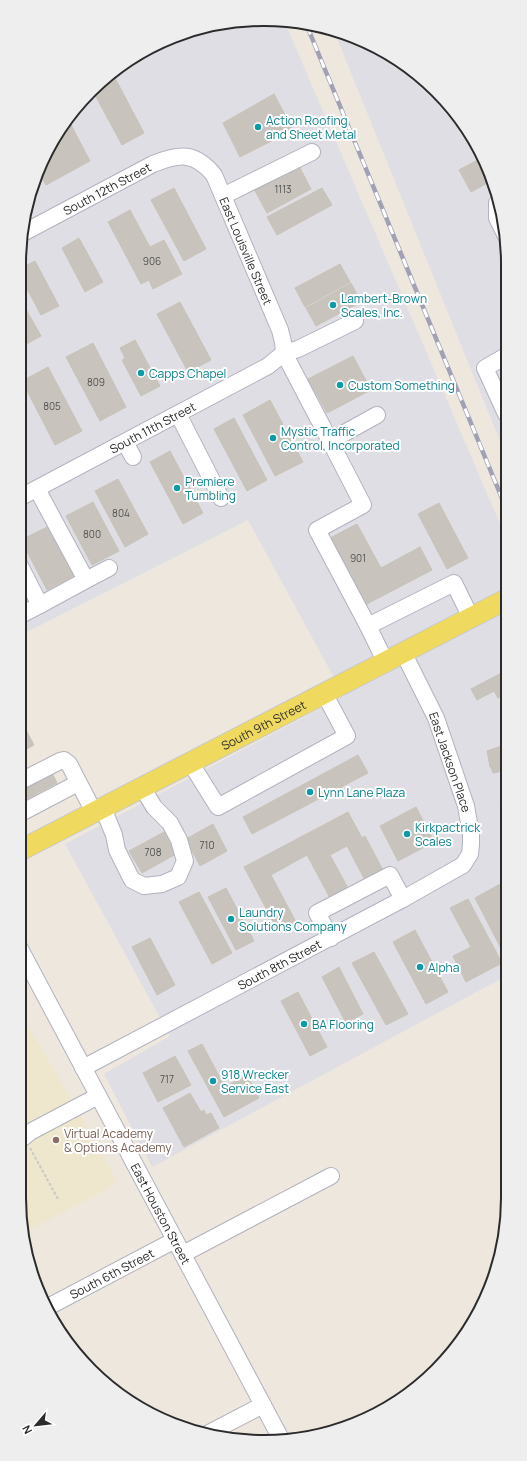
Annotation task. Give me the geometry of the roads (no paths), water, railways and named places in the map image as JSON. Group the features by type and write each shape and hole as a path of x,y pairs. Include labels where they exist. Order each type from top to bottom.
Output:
{"main road":[{"name":"South 9th Street","path":"26,847 501,602"}],"street":[{"path":"223,196 312,152"},
{"name":"South 12th Street","path":"29,230 153,164 172,156 194,157"},
{"name":"East Louisville Street","path":"194,157 205,164 214,175 280,330 284,353 362,505 317,530 368,626"},
{"path":"284,353 298,349 355,322"},
{"name":"South 11th Street","path":"26,494 268,366 284,353"},
{"path":"501,359 485,368 501,403"},
{"path":"178,414 221,498"},
{"path":"330,441 377,415"},
{"path":"125,442 133,456"},
{"path":"37,489 86,580"},
{"path":"26,612 109,568"},
{"path":"26,578 40,605"},
{"path":"385,661 368,626 454,582 471,618"},
{"name":"East Jackson Place","path":"403,652 436,718 458,781 472,834 470,854"},
{"path":"190,762 218,807 347,736 324,693"},
{"path":"26,790 60,761 64,760 114,835 116,850 132,880 144,886 162,884 178,877 185,861 179,840 170,822 154,807 142,787"},
{"path":"26,791 78,782"},
{"name":"South 8th Street","path":"83,1068 331,938 456,870 463,865 470,854"},
{"path":"331,938 318,913 390,875 403,899"},
{"name":"East Houston Street","path":"26,961 278,1434"},
{"path":"27,1134 98,1096"},
{"name":"South 6th Street","path":"51,1305 331,1176"},
{"path":"215,1430 263,1405"}],"tunnel":[{"path":"26,792 29,798"}],"railway":[{"path":"309,31 501,496"}],"place":[{"name":"Action Roofing and Sheet Metal","path":"258,127"},
{"name":"Lambert-Brown Scales, Inc.","path":"333,305"},
{"name":"Capps Chapel","path":"141,373"},
{"name":"Custom Something","path":"340,385"},
{"name":"Mystic Traffic Control, Incorporated","path":"273,438"},
{"name":"Premiere Tumbling","path":"177,488"},
{"name":"Lynn Lane Plaza","path":"310,792"},
{"name":"Kirkpactrick Scales","path":"407,834"},
{"name":"Laundry Solutions Company","path":"231,919"},
{"name":"Alpha","path":"420,967"},
{"name":"BA Flooring","path":"304,1024"},
{"name":"918 Wrecker Service East","path":"213,1081"},
{"name":"Virtual Academy & Options Academy","path":"56,1140"}]}
